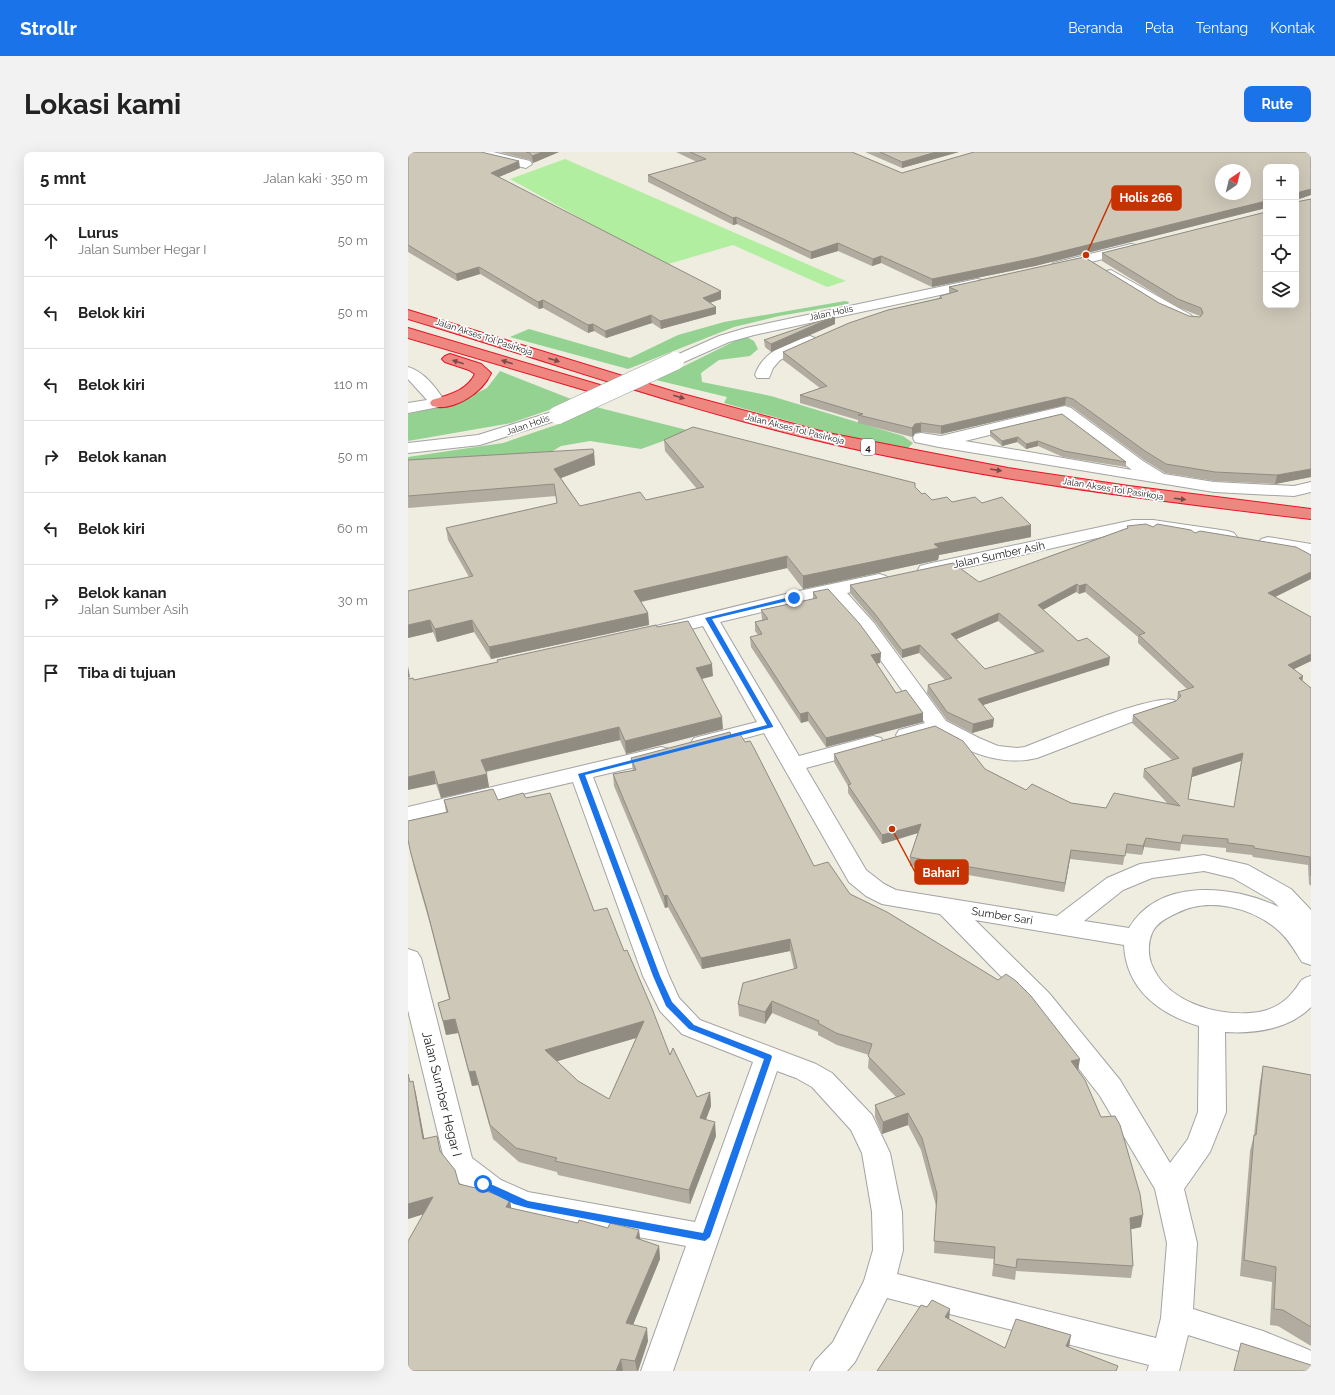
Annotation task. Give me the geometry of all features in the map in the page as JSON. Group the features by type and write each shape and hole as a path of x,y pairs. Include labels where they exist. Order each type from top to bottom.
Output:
{"highway":[{"name":"Jalan Akses Tol Pasirkoja","path":"408,314 592,372 725,411 826,438 918,458 1150,495 1311,514"},
{"name":"Jalan Akses Tol Pasirkoja","path":"408,333 729,427 840,453 1131,506 1311,528"},
{"path":"408,348 475,367 483,373 477,386 468,392 438,403"}],"street":[{"path":"478,152 526,164"},
{"path":"1042,269 1144,245"},
{"path":"1086,259 1171,311 1194,320"},
{"name":"Jalan Holis","path":"408,448 480,440 558,415 724,339 751,331 994,279"},
{"path":"841,327 877,312 900,298"},
{"path":"763,375 763,369 775,356 821,336"},
{"path":"408,372 416,376 424,384 438,403 408,408"},
{"path":"939,442 1065,411 1158,479"},
{"path":"921,438 1158,479 1214,486 1302,492 1311,487"},
{"name":"Jalan Sumber Asih","path":"642,634 834,590 1133,525 1153,525 1311,550"},
{"path":"834,590 867,627 938,726 973,744 1000,754 1015,756 1029,753 1149,708 1167,704"},
{"name":"Sumber Sari","path":"708,618 857,876 869,885 891,898 1137,938"},
{"path":"408,814 581,774 770,726"},
{"path":"792,765 938,726"},
{"path":"581,774 656,976 669,1004 691,1027 806,1072 822,1080 862,1123 876,1153 887,1212 888,1250 879,1283 844,1352 826,1371"},
{"path":"1061,926 1115,884 1148,870 1204,863 1240,871 1282,895 1305,920 1308,951"},
{"path":"1308,951 1294,930 1277,917 1258,907 1236,900 1214,897 1192,898 1172,904 1156,912 1144,924 1137,938 1136,958 1145,978 1161,996 1185,1011 1212,1021 1242,1024 1269,1020 1291,1011 1307,996 1311,984"},
{"path":"879,1283 1165,1363 1177,1318 1180,1298 1182,1243 1169,1187 1110,1088 1040,1000 946,907"},
{"name":"Jalan Sumber Hegar I","path":"408,958 459,1163 470,1175 483,1184 517,1201 528,1204 705,1237"},
{"path":"1169,1187 1200,1144 1212,1112 1212,1021"},
{"path":"657,1371 768,1057"},
{"path":"1177,1318 1296,1358 1311,1368"}],"green space":[{"path":"565,159 846,281 827,287 733,245 665,265 510,179"},
{"path":"845,301 849,302 848,304 779,316 734,327 628,369 510,337 529,329 630,358 678,335 724,322"},
{"path":"745,336 754,341 758,349 750,356 719,360 701,373 702,382 771,396 903,436 913,443 908,448 839,435 724,403 727,397 656,380"},
{"path":"500,371 571,399 549,410 511,423 408,441 408,414 454,404 487,388"},
{"path":"596,407 691,431 641,449 590,441 561,446 541,458 408,469 408,457 503,443 559,424"}],"building":[{"path":"411,152 481,152 519,161 491,173 721,291 703,298 716,307 660,321 651,315 605,331 593,324 588,325 543,300 538,302 479,267 456,274 408,245 408,154"},
{"path":"526,152 542,152 532,156 530,153"},
{"path":"690,152 852,152 902,173 974,152 1311,152 1311,189 1299,192 1299,164 1263,164 1263,202 1035,258 932,279 881,256 873,259 838,243 811,252 736,217 733,218 648,175 706,159"},
{"path":"880,152 936,152 902,162"},
{"path":"1311,199 1311,469 1277,475 1215,472 1166,464 1145,451 1073,399 1066,397 941,426 921,423 915,424 912,428 858,415 863,414 800,395 827,386 783,352 849,323 888,310 942,298 940,296 958,291 949,287 1084,257 1159,303 1189,316 1200,317 1203,313 1201,308 1178,299 1102,253 1263,213 1263,308 1299,308 1299,201"},
{"path":"835,316 771,344 764,340"},
{"path":"1062,414 1126,462 1064,451 1038,441 1026,444 1018,437 1002,441 990,431"},
{"path":"693,427 915,483 915,487 922,494 925,493 932,500 947,497 952,502 975,497 982,503 1002,497 1031,525 934,544 939,548 803,576 787,556 634,591 648,613 489,647 472,620 435,629 430,620 408,625 408,591 473,576 446,528 557,503 554,484 408,496 408,460 593,449 594,453 554,469 580,506 640,492 646,500 704,487 664,440"},
{"path":"1146,524 1153,527 1157,524 1191,530 1195,533 1200,531 1296,547 1311,555 1311,572 1268,593 1311,617 1311,654 1288,665 1303,676 1299,678 1311,688 1311,876 1310,857 1254,848 1254,846 1228,843 1228,839 1183,835 1181,843 1146,838 1143,846 1127,844 1125,856 1071,850 1065,883 952,864 950,870 929,866 930,861 910,857 921,824 882,835 848,785 851,784 834,754 935,726 963,741 985,769 1026,790 1032,784 1071,803 1106,808 1114,793 1180,806 1144,769 1179,758 1133,715 1176,701 1181,696 1178,692 1194,687 1139,635 1145,633 1086,584 1079,586 1077,584 1038,605 1078,641 1087,638 1110,657 978,699 994,719 973,724 947,712 928,685 952,678 920,645 902,650 875,614 850,585 953,563 979,582 1128,528 1127,526","holes":["999,613 1044,651 985,669 951,634","1243,753 1234,807 1188,799 1193,768"]},
{"path":"828,589 859,623 881,653 871,655 896,693 906,690 923,713 826,738 808,712 800,714 750,637 762,634 755,622 768,619 761,610 817,598 813,592"},
{"path":"688,621 712,664 696,668 722,717 625,741 619,727 481,760 487,774 438,785 434,771 408,777 408,679 413,678 414,680 498,662 497,660 656,625 657,627"},
{"path":"730,732 731,736 740,734 745,742 750,741 814,866 828,862 850,894 887,912 998,980 1006,974 1016,981 1031,996 1080,1059 1071,1061 1085,1080 1101,1117 1115,1116 1120,1125 1140,1194 1143,1215 1130,1218 1133,1266 1017,1259 1016,1268 994,1264 995,1247 934,1241 937,1194 922,1138 908,1113 883,1122 875,1105 905,1094 868,1056 872,1044 836,1033 818,1023 819,1021 772,1001 765,1012 738,1004 743,983 797,968 790,939 701,958 667,895 664,896 613,774 636,770 631,758"},
{"path":"493,789 498,800 523,793 526,798 550,793 594,911 607,908 624,951 627,950 651,1006 670,1055 673,1048 697,1097 710,1092 700,1118 715,1122 689,1190 555,1161 557,1158 516,1148 490,1125 475,1071 469,1072 455,1019 443,1021 438,1003 450,999 408,840 408,821 448,812 444,800","holes":["644,1021 609,1099 578,1081 545,1050"]},
{"path":"1263,1066 1311,1075 1311,1327 1283,1310 1274,1309 1276,1267 1244,1260 1254,1135 1256,1135"},
{"path":"408,1074 410,1082 413,1081 423,1139 437,1136 440,1151 455,1170 459,1184 484,1190 510,1200 506,1207 578,1223 579,1220 608,1228 610,1223 639,1230 636,1238 659,1246 626,1323 647,1328 635,1361 621,1359 616,1371 408,1371 408,1241 433,1197 408,1204"},
{"path":"932,1300 950,1309 945,1317 1005,1348 1016,1319 1071,1335 1066,1346 1118,1366 1116,1371 877,1371 921,1305 927,1307"},
{"path":"1241,1343 1311,1365 1311,1371 1234,1371"}],"place":[{"name":"Holis 266","path":"1086,255"},
{"name":"Bahari","path":"892,829"}],"route":[{"path":"483,1184 517,1201 528,1204 705,1237 768,1057 726,1042 691,1027 669,1004 656,976 581,774 770,726 708,618 794,598"}]}
